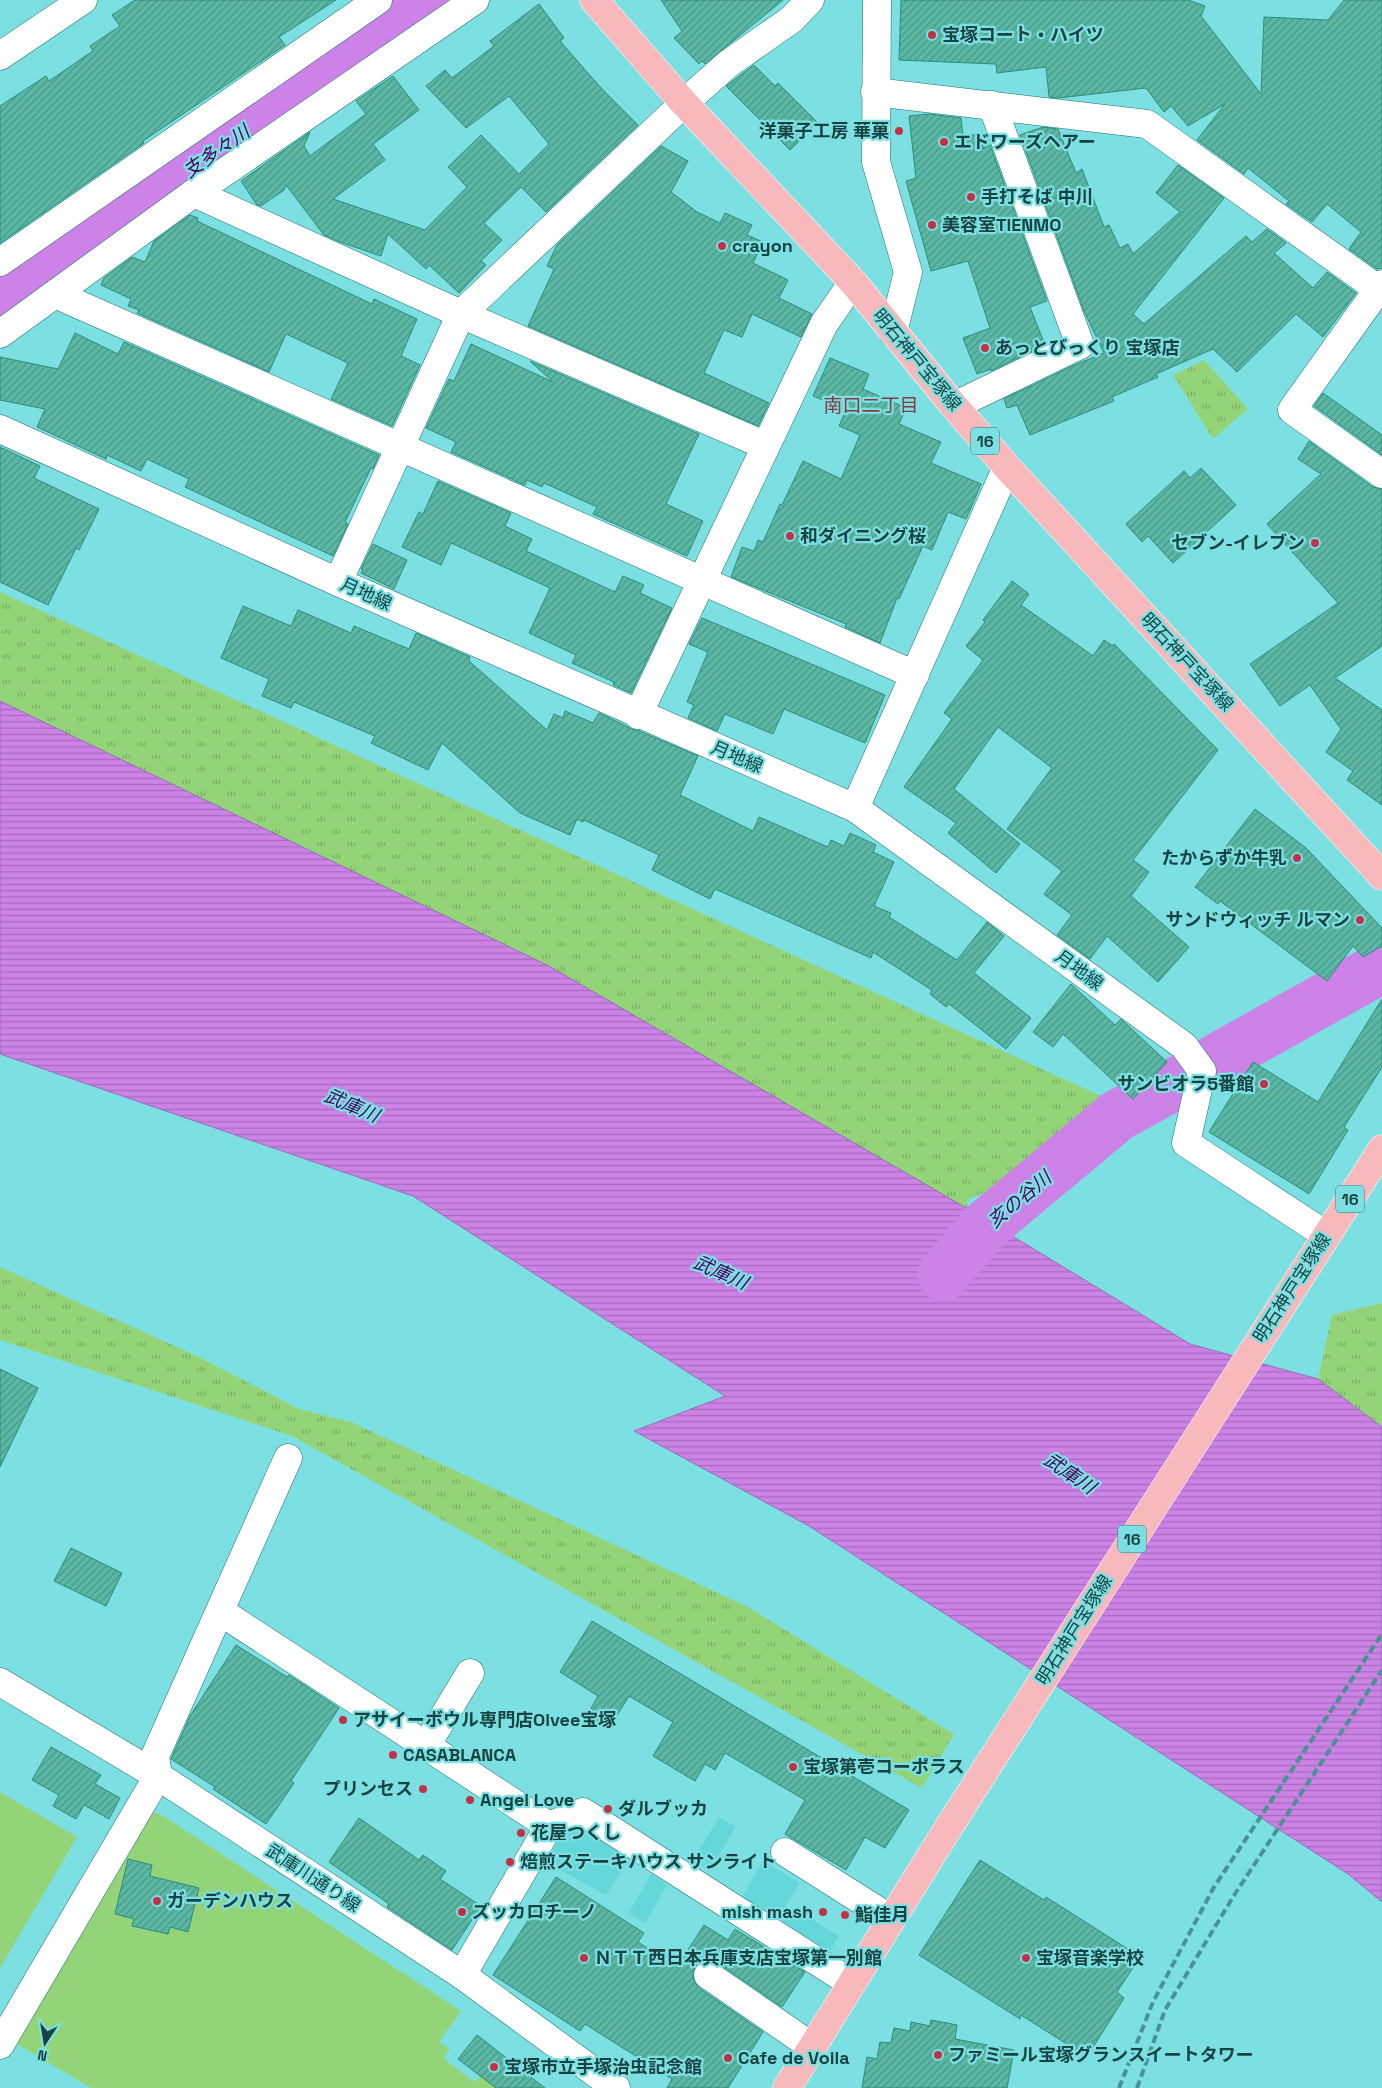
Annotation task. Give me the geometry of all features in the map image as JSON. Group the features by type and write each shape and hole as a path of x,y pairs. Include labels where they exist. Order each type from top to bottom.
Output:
{"main road":[{"name":"明石神戸宝塚線","path":"594,0 684,103 853,282 954,406 1007,467 1382,876"},
{"name":"明石神戸宝塚線","path":"786,2088 947,1830 1382,1149"}],"street":[{"path":"0,56 83,0"},
{"path":"0,262 378,0"},
{"path":"0,334 194,193 475,0"},
{"path":"338,582 461,314 684,103 728,64 792,19 810,0"},
{"path":"877,0 876,162 908,272 893,332"},
{"path":"875,92 1147,124 1380,287 1292,410 1382,474"},
{"path":"954,406 1080,345 992,105"},
{"path":"194,193 461,314 764,445"},
{"path":"638,715 764,445 824,324 853,282"},
{"path":"55,294 916,675"},
{"name":"月地線","path":"0,429 638,715 855,808 1184,1046 1202,1071 1186,1143 1322,1242"},
{"path":"855,808 916,675 1007,467"},
{"path":"0,2045 158,1776 155,1756 221,1612 288,1458"},
{"path":"221,1612 549,1826"},
{"path":"426,1746 470,1673"},
{"name":"武庫川通り線","path":"0,1682 158,1776 462,1975 616,2088"},
{"path":"462,1975 549,1826 583,1812 851,1983"},
{"path":"785,1852 891,1919"},
{"path":"708,1975 811,2046"}],"shaded area":[{"path":"719,1818 736,1826 710,1870 692,1861"},
{"path":"581,1827 632,1855 606,1895 546,1862 562,1835"},
{"path":"763,1861 800,1883 778,1918 741,1899"},
{"path":"651,1874 667,1885 645,1923 629,1913"},
{"path":"790,1906 839,1936 827,1956 780,1927"}],"green space":[{"path":"1204,360 1248,409 1213,439 1173,375"},
{"path":"0,592 1114,1102 1046,1150 1031,1173 967,1200 968,1209 549,966 0,701"},
{"path":"0,1267 199,1357 299,1409 351,1422 748,1607 954,1734 922,1788 292,1436 0,1340"},
{"path":"1382,1303 1382,1427 1318,1379 1332,1315"},
{"path":"0,1792 77,1837 0,1968"},
{"path":"145,1811 160,1814 461,2011 439,2042 449,2049 444,2059 475,2082 480,2076 496,2088 91,2088 12,2041"}],"water":[{"name":"武庫川","path":"0,701 549,966 968,1209 1190,1344 1318,1379 1382,1427 1382,1902 1348,1874 809,1526 634,1431 725,1396 413,1196 0,1054"}],"building":[{"path":"135,0 336,0 279,37 285,45 143,141 144,143 0,243 0,106 46,76 49,81 93,51 90,46 120,26 112,15"},
{"path":"661,0 783,0 705,64 702,61 699,64 674,38 682,31"},
{"path":"901,0 1188,0 1205,6 1201,16 1261,94 1264,17 1328,20 1344,0 1382,0 1382,268 1377,269 1349,249 1361,232 1327,204 1312,222 1286,204 1289,201 1248,168 1244,174 1197,140 1225,104 1188,126 1171,106 1164,112 1146,88 1058,98 1049,97 1046,67 997,73 996,64 899,60"},
{"path":"539,4 564,38 560,41 601,88 638,125 546,212 521,187 484,223 502,240 481,261 486,265 459,293 429,265 426,269 388,234 381,256 340,242 324,235 286,185 284,190 261,206 257,205 241,181 310,132 304,146 310,156 366,114 356,101 393,76 419,110 373,144 385,160 333,199 425,230 467,187 448,167 481,135 519,174 549,144 509,96 466,128 426,86 445,70 452,78 494,46 490,41"},
{"path":"754,65 775,86 778,83 818,123 790,150 726,86"},
{"path":"929,114 961,118 963,136 981,134 983,148 990,145 1047,301 1030,307 1045,345 991,371 991,369 977,374 963,338 990,328 968,261 931,271 906,181 916,178 909,116"},
{"path":"1043,127 1058,129 1076,173 1082,169 1104,227 1109,225 1120,248 1128,244 1133,254 1180,212 1156,193 1178,165 1224,198 1133,314 1144,324 1246,236 1252,242 1267,229 1286,243 1274,253 1313,288 1327,272 1356,293 1323,337 1296,314 1237,372 1213,349 1156,374 1158,377 1112,397 1114,401 1030,435 1017,405 1007,408 1004,399 1072,366 1104,353 1084,311 1020,135"},
{"path":"661,146 688,161 671,192 697,212 720,223 725,213 752,225 747,235 763,242 753,263 788,280 779,298 812,314 801,337 752,314 742,337 724,330 704,373 769,403 758,426 528,326 554,269 547,266 557,245"},
{"path":"190,215 198,218 197,221 372,304 374,299 417,319 401,356 420,365 392,426 331,399 348,363 286,334 269,372 137,313 139,310 128,306 131,299 101,285 104,278 132,257 145,262 154,241"},
{"path":"75,333 118,354 124,342 379,455 345,522 348,524 333,556 185,487 189,479 147,459 141,471 107,455 106,459 37,427 45,409 0,400 0,357 58,369"},
{"path":"471,344 553,382 530,361 699,434 666,504 703,521 687,556 593,514 597,507 544,483 542,487 527,480 525,485 451,452 456,442 426,428 449,379 454,381"},
{"path":"830,358 869,374 863,389 906,408 899,424 941,442 931,463 981,484 966,519 948,512 932,550 923,546 899,599 897,598 880,643 845,627 846,624 731,577 742,547 754,551 758,540 763,542 780,504 782,505 803,461 841,479 860,435 839,426 846,410 813,396"},
{"path":"1323,393 1382,435 1382,455 1314,406"},
{"path":"1309,441 1373,487 1382,489 1382,646 1335,678 1382,710 1382,805 1347,780 1353,771 1326,752 1341,729 1310,685 1280,706 1250,664 1338,603 1267,524 1321,474 1298,459"},
{"path":"0,447 40,466 34,478 99,509 79,550 76,548 48,605 0,582"},
{"path":"1201,468 1236,505 1173,563 1148,536 1142,542 1126,524 1184,471 1190,478"},
{"path":"438,481 511,513 505,526 532,539 526,551 615,592 623,576 644,585 640,593 672,608 631,693 613,685 614,682 572,663 576,655 529,633 550,588 451,543 441,565 402,547 419,512 423,514"},
{"path":"373,544 407,560 394,589 361,573 363,570 361,569"},
{"path":"1012,581 1029,594 1021,605 1093,656 1104,640 1113,646 1114,644 1218,750 1133,860 1149,872 1131,896 1189,947 1158,982 1107,936 1090,959 1057,935 1072,915 1044,894 1062,871 1007,829 1052,768 998,727 954,789 1020,844 996,873 948,833 956,823 904,787 952,719 944,713 983,660 966,646 985,622 983,620"},
{"path":"243,606 291,626 298,610 351,633 354,626 409,649 416,633 470,657 469,661 547,730 554,714 563,718 565,711 593,723 599,713 632,729 698,756 680,795 753,831 759,817 828,847 831,840 844,846 850,833 876,845 873,852 894,862 874,906 891,913 889,917 957,960 987,922 1004,936 974,973 1031,1018 1006,1049 949,1004 946,1007 930,994 932,991 930,989 873,952 871,958 715,889 710,899 652,870 659,855 584,820 583,822 577,819 570,835 520,813 442,743 428,770 371,743 375,736 294,702 291,708 262,696 269,679 221,658"},
{"path":"702,618 885,695 865,743 784,709 773,734 725,714 717,731 688,718 694,705 687,702 708,652 689,644"},
{"path":"1255,809 1306,848 1382,928 1382,946 1363,957 1353,946 1327,981 1220,901 1218,904 1195,887"},
{"path":"1071,984 1115,1025 1121,1019 1167,1062 1133,1099 1063,1034 1053,1047 1033,1032"},
{"name":"サンビオラ5番館","path":"1382,999 1382,1067 1344,1127 1348,1130 1309,1194 1209,1132 1253,1062 1318,1102"},
{"path":"0,1369 38,1388 0,1467"},
{"path":"71,1548 122,1573 106,1606 54,1581"},
{"name":"宝塚第壱コーポラス","path":"592,1621 909,1810 885,1848 865,1837 846,1870 785,1834 805,1800 725,1753 715,1770 705,1764 695,1781 653,1756 673,1722 629,1696 609,1728 587,1715 598,1696 560,1672"},
{"path":"236,1645 287,1677 289,1675 339,1708 291,1781 294,1783 266,1824 213,1789 215,1787 171,1759 190,1716"},
{"path":"51,1747 101,1775 95,1784 120,1798 109,1819 84,1805 76,1819 53,1806 59,1795 32,1780"},
{"path":"359,1818 419,1860 423,1855 446,1871 440,1879 481,1906 452,1950 387,1907 389,1904 329,1862"},
{"name":"ガーデンハウス","path":"128,1859 152,1865 150,1876 199,1888 188,1932 170,1927 168,1934 132,1926 134,1919 115,1914"},
{"name":"宝塚音楽学校","path":"980,1860 1044,1900 1046,1897 1131,1951 1129,1955 1138,1960 1117,1992 1124,1998 1087,2057 1021,2015 1020,2019 919,1955"},
{"name":"ＮＴＴ西日本兵庫支店宝塚第一別館","path":"556,1877 644,1933 638,1942 677,1967 704,1925 728,1940 735,1929 805,1972 782,2007 716,1962 710,1960 702,1961 695,1967 693,1973 694,1981 699,1988 763,2032 728,2088 667,2088 672,2079 585,2024 580,2031 493,1975"},
{"name":"ファミール宝塚グランスイートタワー","path":"931,2020 957,2025 955,2039 1014,2050 1007,2088 862,2088 867,2057 877,2059 880,2042 891,2043 894,2028 910,2031 911,2022 930,2026"},
{"name":"宝塚市立手塚治虫記念館","path":"477,2035 545,2088 496,2088 458,2059"}],"waterway":[{"name":"支多々川","path":"0,303 432,0"},
{"name":"亥の谷川","path":"1214,1061 1382,967"},
{"name":"亥の谷川","path":"943,1275 984,1227 1117,1116 1180,1081"}],"railway":[{"path":"1119,2088 1153,2002 1214,1887 1382,1634"},
{"path":"1137,2088 1165,2010 1233,1897 1382,1670"}],"place":[{"name":"宝塚コート・ハイツ","path":"932,35"},
{"name":"洋菓子工房 華菓","path":"899,131"},
{"name":"エドワーズヘアー","path":"944,142"},
{"name":"手打そば 中川","path":"971,197"},
{"name":"美容室TIENMO","path":"932,225"},
{"name":"crayon","path":"722,246"},
{"name":"あっとびっくり 宝塚店","path":"985,348"},
{"name":"和ダイニング桜","path":"790,536"},
{"name":"セブン-イレブン","path":"1315,543"},
{"name":"たからずか牛乳","path":"1297,858"},
{"name":"サンドウィッチ ルマン","path":"1360,920"},
{"name":"サンビオラ5番館","path":"1264,1084"},
{"name":"アサイーボウル専門店Olvee宝塚","path":"343,1720"},
{"name":"CASABLANCA","path":"393,1755"},
{"name":"宝塚第壱コーポラス","path":"793,1767"},
{"name":"プリンセス","path":"423,1789"},
{"name":"Angel Love","path":"470,1800"},
{"name":"ダルブッカ","path":"608,1809"},
{"name":"花屋つくし","path":"521,1833"},
{"name":"焙煎ステーキハウス サンライト","path":"510,1862"},
{"name":"ガーデンハウス","path":"157,1901"},
{"name":"ズッカロチーノ","path":"462,1912"},
{"name":"mish mash","path":"823,1912"},
{"name":"鮨佳月","path":"845,1915"},
{"name":"ＮＴＴ西日本兵庫支店宝塚第一別館","path":"584,1958"},
{"name":"宝塚音楽学校","path":"1026,1958"},
{"name":"ファミール宝塚グランスイートタワー","path":"938,2055"},
{"name":"Cafe de Voila","path":"728,2058"},
{"name":"宝塚市立手塚治虫記念館","path":"494,2067"}],"district":[{"name":"南口二丁目","path":"871,405"}]}
